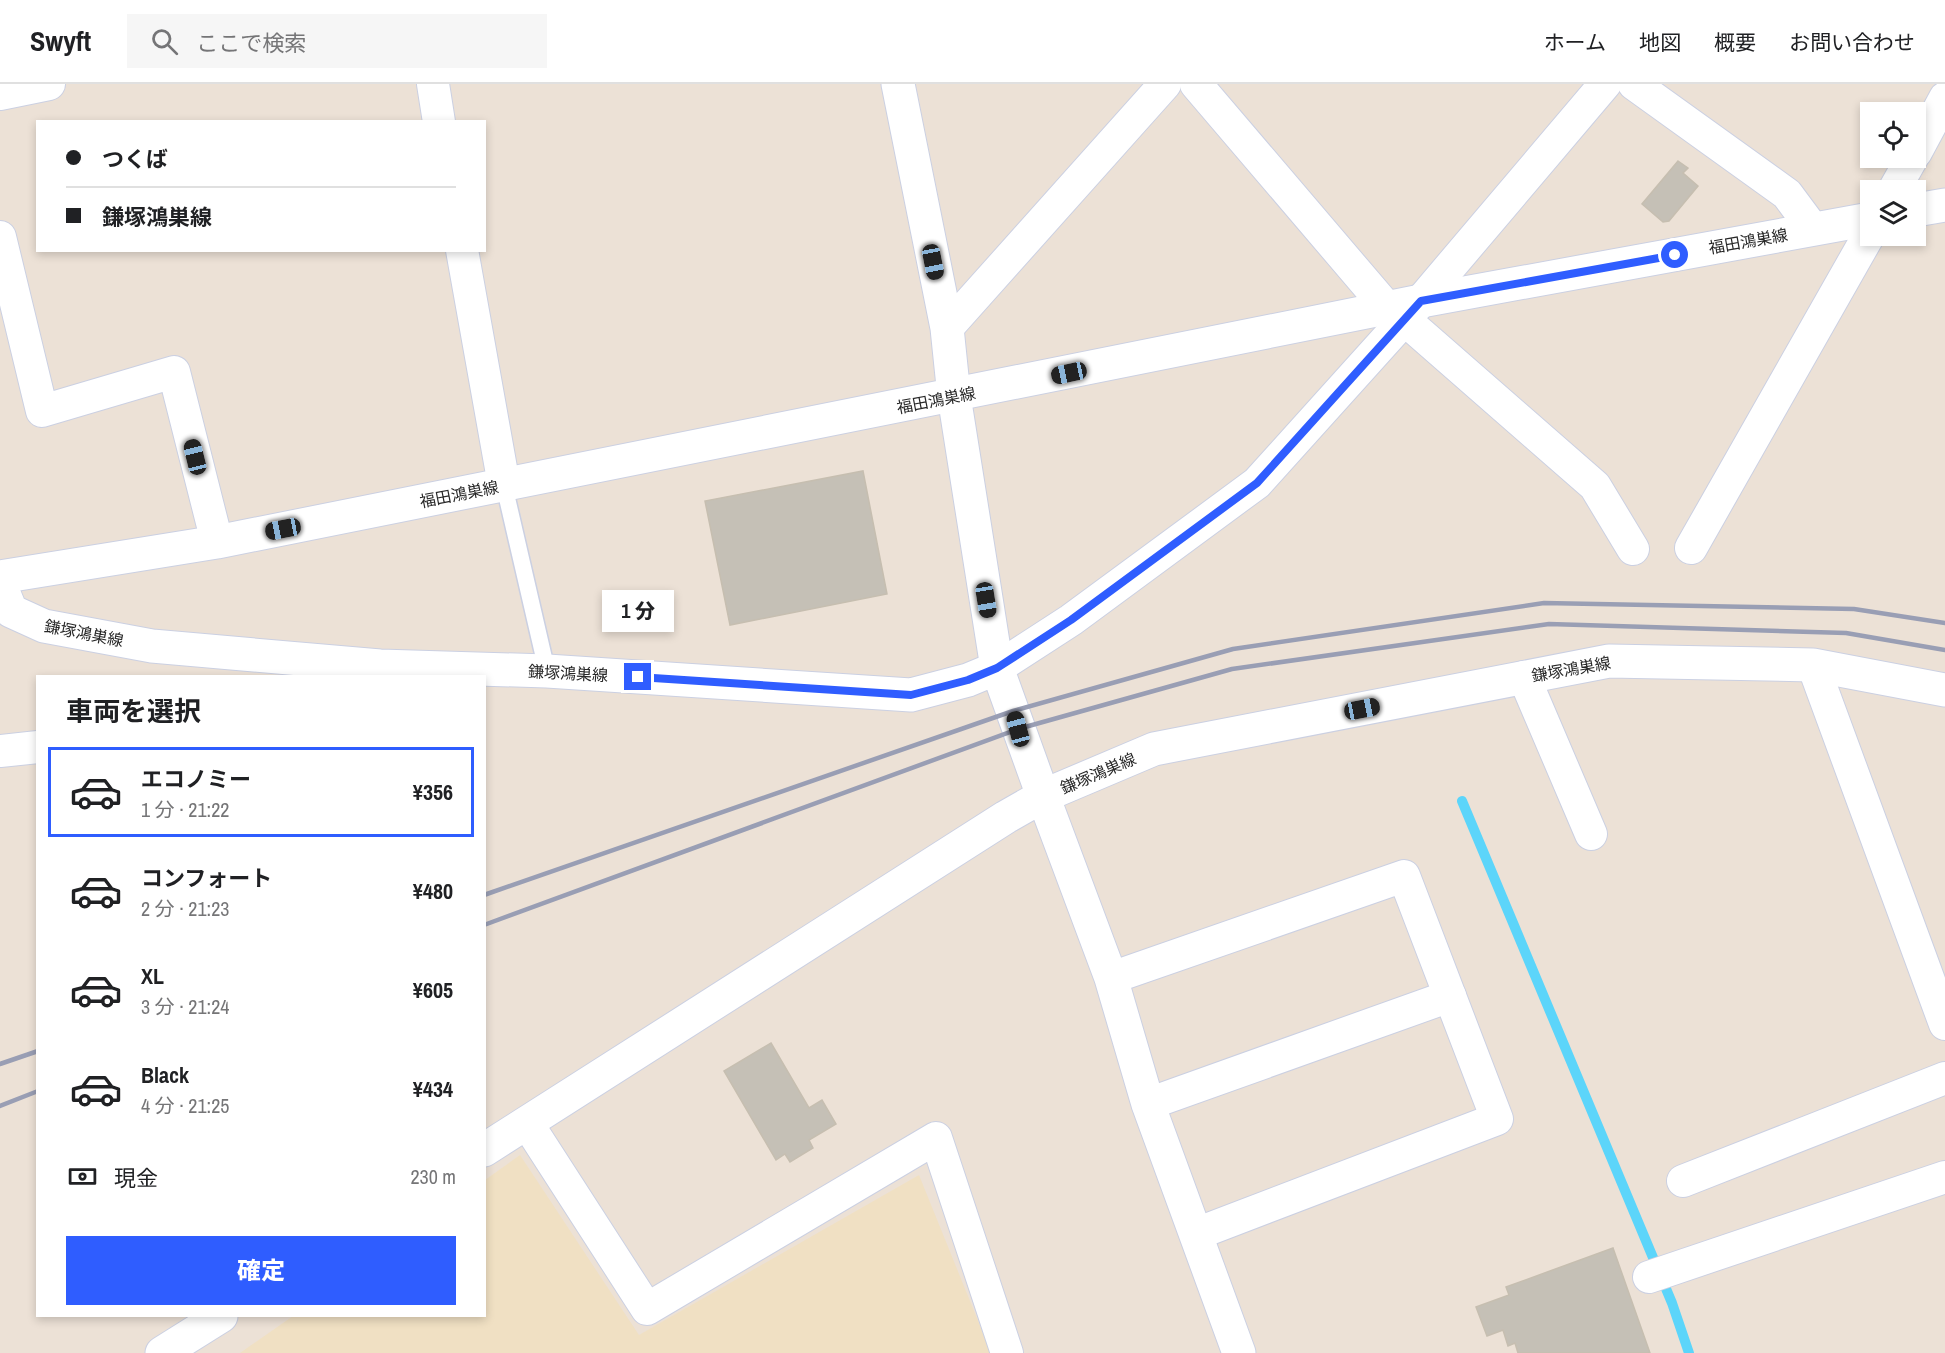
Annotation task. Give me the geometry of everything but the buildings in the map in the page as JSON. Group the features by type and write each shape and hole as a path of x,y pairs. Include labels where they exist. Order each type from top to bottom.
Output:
{"main road":[{"path":"898,84 947,328 954,396 997,668"},
{"path":"1926,208 1945,205"},
{"name":"福田鴻巣線","path":"0,578 217,542 954,396 1860,221"},
{"name":"鎌塚鴻巣線","path":"0,584 11,611 44,626 152,646 378,671 547,671 911,695 968,680 997,668 1043,796 1109,766 1154,749 1609,661 1813,665 1945,690"},
{"path":"486,1148 996,823 1043,796 1111,978 1148,1104 1239,1353"},
{"path":"162,1353 219,1317"}],"street":[{"path":"0,94 49,84"},
{"path":"433,84 439,120"},
{"path":"947,328 1165,84"},
{"path":"1196,84 1405,310 1595,486 1633,549"},
{"path":"997,668 1071,620 1257,483 1405,310 1605,84"},
{"path":"1634,84 1787,194 1813,229"},
{"path":"1926,133 1945,98"},
{"path":"0,238 42,411 174,372 217,542"},
{"path":"1691,548 1863,246"},
{"path":"462,252 504,485"},
{"path":"1813,665 1945,1024"},
{"path":"1524,677 1591,834"},
{"path":"0,751 36,747"},
{"path":"1111,978 1404,876 1497,1119 1196,1234"},
{"path":"1148,1104 1450,996"},
{"path":"1683,1181 1945,1078"},
{"path":"527,1123 647,1309 936,1138 1007,1353"},
{"path":"1648,1277 1945,1177"}],"lane":[{"path":"504,485 547,671"}],"shaded area":[{"path":"520,1155 639,1335 919,1175 991,1353 240,1353 292,1317 486,1317 486,1179"}],"waterway":[{"path":"1462,801 1672,1303 1689,1353"}],"railway":[{"path":"486,894 1013,711 1233,649 1544,603 1854,609 1945,623"},
{"path":"486,924 1018,729 1232,669 1549,624 1846,633 1945,650"},
{"path":"0,1064 36,1052"},
{"path":"0,1106 36,1092"}],"route":[{"path":"638,677 911,695 968,680 997,668 1071,620 1257,483 1421,301 1675,255"}]}
